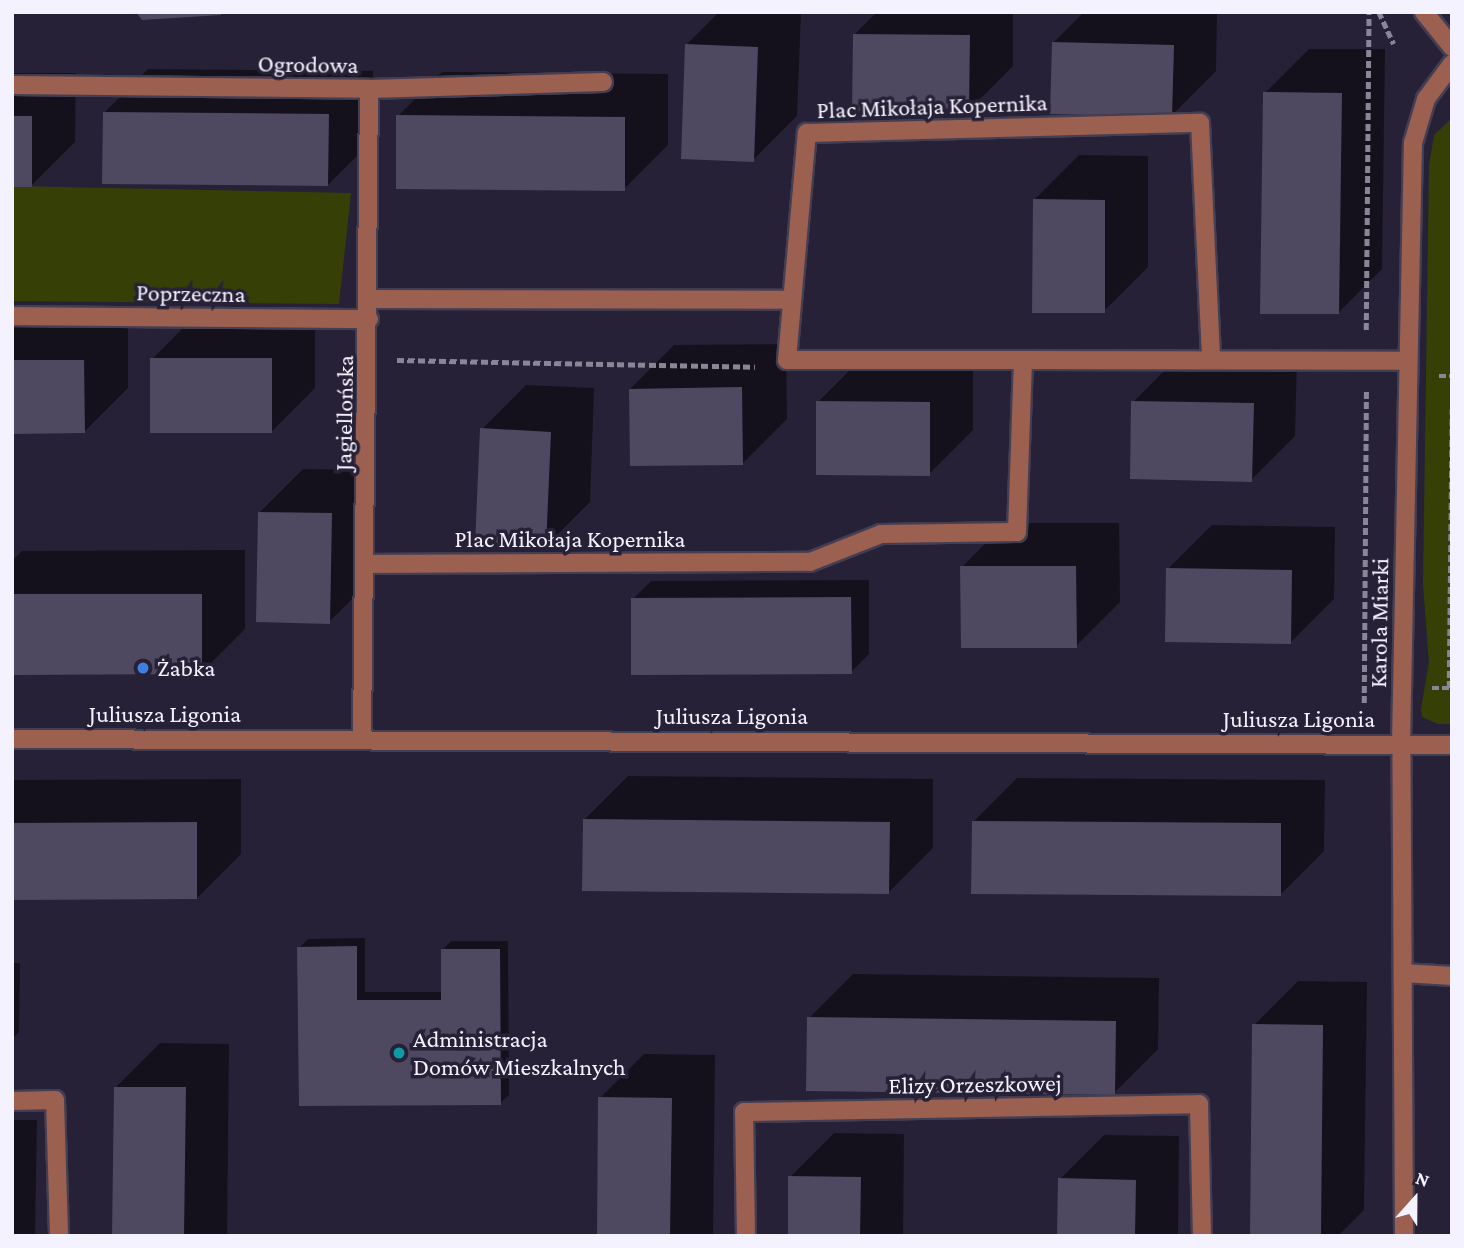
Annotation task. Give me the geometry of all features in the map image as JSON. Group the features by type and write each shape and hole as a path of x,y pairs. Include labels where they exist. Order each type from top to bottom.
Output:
{"street":[{"path":"1423,12 1452,47"},
{"name":"Karola Miarki","path":"1404,1236 1401,744 1413,143 1426,99 1452,64"},
{"name":"Ogrodowa","path":"12,85 369,89 603,82"},
{"name":"Jagiellońska","path":"362,738 369,319 369,89"},
{"name":"Plac Mikołaja Kopernika","path":"1211,360 1200,123 807,133 788,300 787,359 1408,361"},
{"path":"369,299 788,300"},
{"name":"Poprzeczna","path":"12,316 369,319"},
{"name":"Plac Mikołaja Kopernika","path":"366,564 810,562 881,534 1017,532 1023,360"},
{"name":"Juliusza Ligonia","path":"12,739 362,738 1452,745"},
{"path":"1403,973 1452,975"},
{"path":"12,1101 55,1100 59,1236"},
{"name":"Elizy Orzeszkowej","path":"746,1236 744,1112 1199,1104 1202,1236"}],"path":[{"path":"1379,12 1395,44"},
{"path":"1424,688 1448,688 1452,409"},
{"path":"1357,710 1372,703"}],"green space":[{"path":"1452,118 1452,724 1438,724 1422,717 1421,709 1429,662 1423,585 1429,165 1434,135"},
{"path":"12,186 351,193 339,304 12,301"}],"building":[{"path":"136,12 221,12 221,15 142,20"},
{"path":"853,34 970,35 969,112 852,111"},
{"path":"1052,42 1174,45 1172,117 1050,114"},
{"path":"685,44 758,47 754,162 681,159"},
{"path":"1263,92 1342,93 1339,314 1260,314"},
{"path":"103,112 329,114 328,186 102,184"},
{"path":"396,115 625,117 625,191 396,189"},
{"path":"12,116 32,116 32,187 12,187"},
{"path":"1033,199 1105,200 1105,313 1032,313"},
{"path":"150,358 272,358 272,433 150,433"},
{"path":"12,360 84,360 85,433 12,434"},
{"path":"742,387 743,465 630,466 629,389"},
{"path":"816,401 930,402 930,476 816,475"},
{"path":"1131,401 1254,403 1252,482 1130,479"},
{"path":"480,428 551,432 546,547 475,545"},
{"path":"258,512 332,513 330,624 256,622"},
{"path":"960,566 1076,566 1077,648 961,648"},
{"path":"1166,568 1292,570 1291,644 1165,642"},
{"path":"12,594 202,594 202,674 12,675"},
{"path":"851,597 852,674 631,675 631,598"},
{"path":"583,819 890,822 889,894 582,891"},
{"path":"972,821 1281,823 1281,896 971,894"},
{"path":"197,822 197,899 12,900 12,823"},
{"name":"Administracja Domów Mieszkalnych","path":"357,946 357,1000 441,1000 441,949 500,949 501,1105 299,1106 297,947"},
{"path":"807,1017 1116,1021 1115,1095 806,1091"},
{"path":"1252,1024 1323,1025 1321,1236 1250,1236"},
{"path":"114,1087 186,1087 184,1236 112,1236"},
{"path":"598,1097 672,1098 670,1236 597,1236"},
{"path":"788,1176 861,1177 860,1236 788,1236"},
{"path":"1058,1178 1136,1180 1135,1236 1057,1236"}],"place":[{"name":"Żabka","path":"143,668"},
{"name":"Administracja Domów Mieszkalnych","path":"399,1053"}]}
